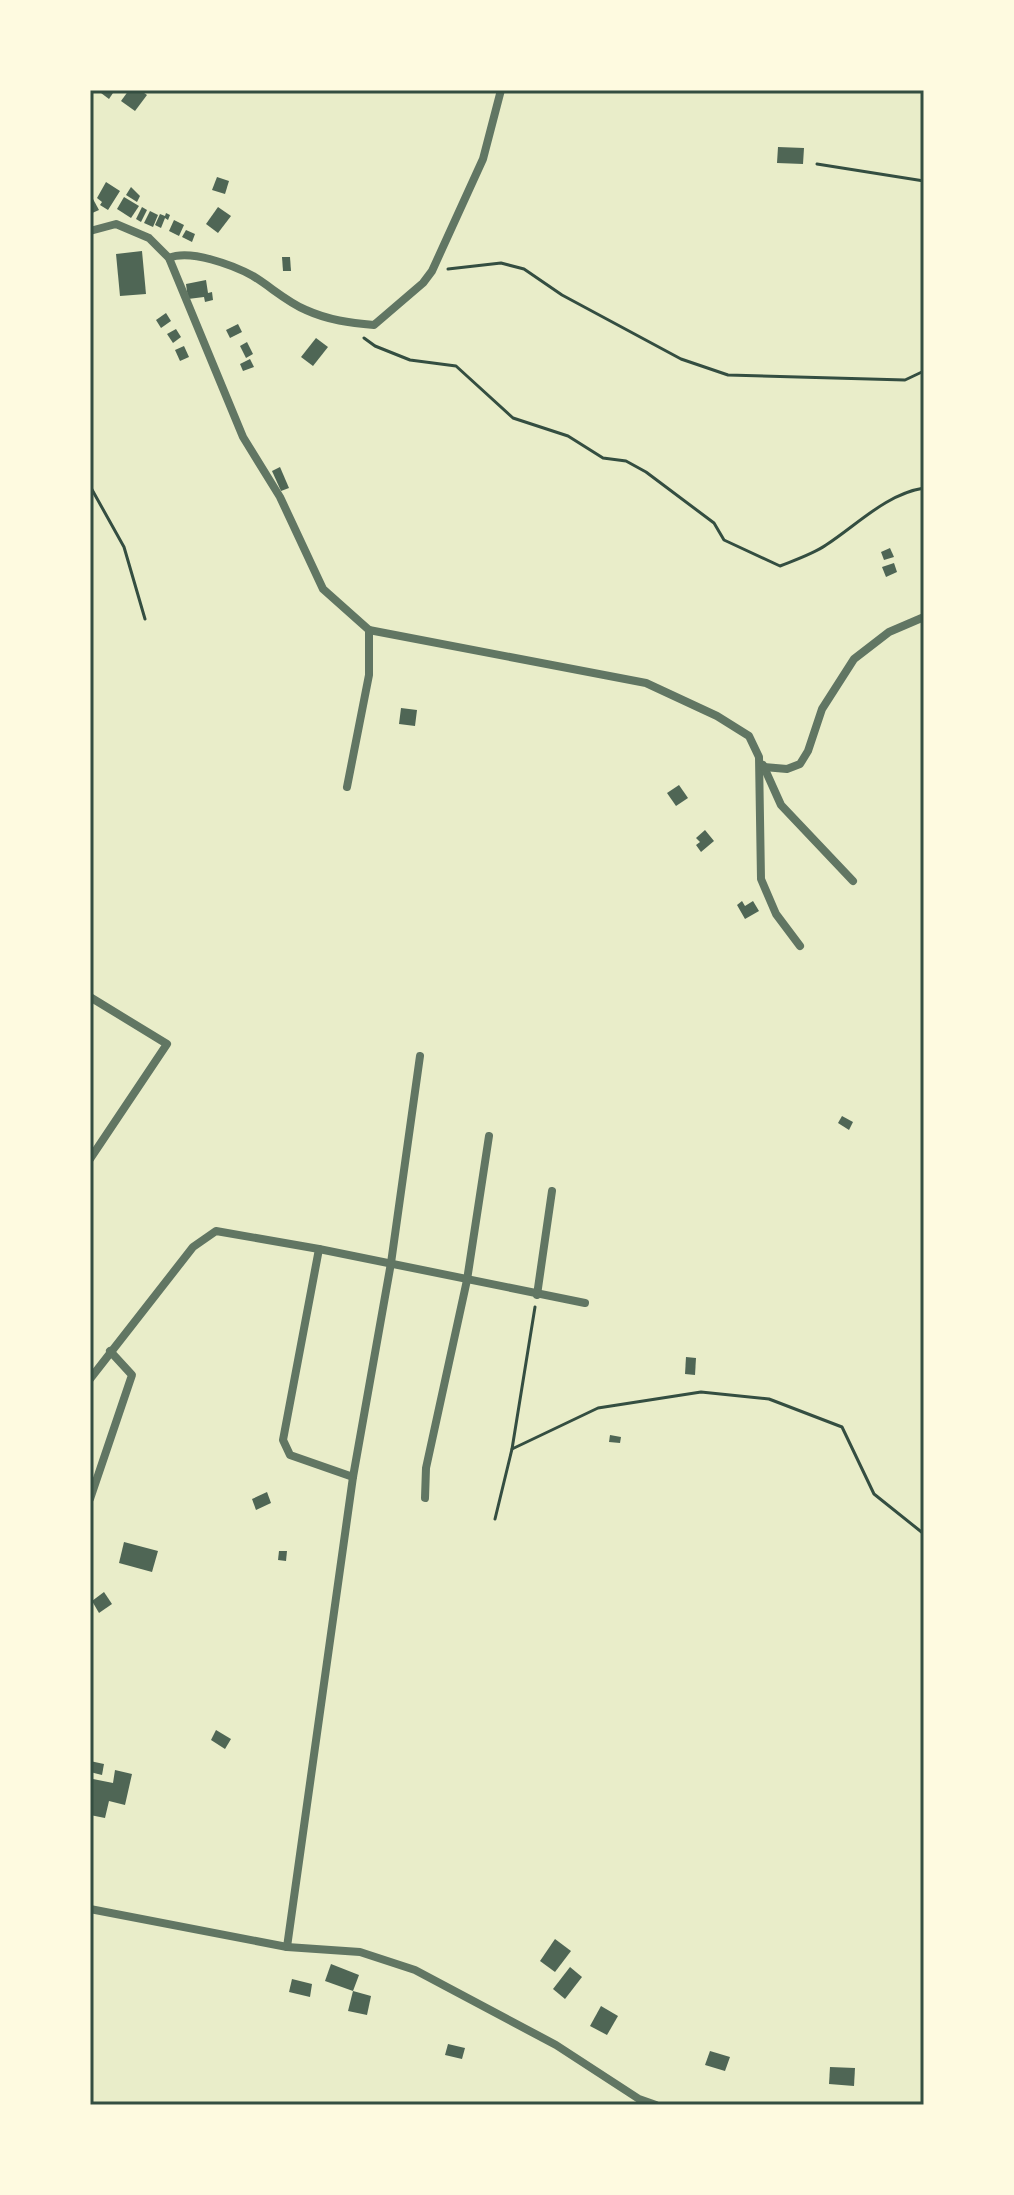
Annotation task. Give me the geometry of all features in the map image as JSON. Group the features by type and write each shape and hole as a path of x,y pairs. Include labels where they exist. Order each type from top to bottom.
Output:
{"street":[{"path":"169,258 179,254 206,258 250,275 304,310 341,322 374,325 423,283 432,271 483,159 501,90"},
{"path":"90,231 116,224 149,238 169,258 243,437 280,497 323,589 369,630 646,683 717,716 749,736 781,805 853,881"},
{"path":"764,767 787,769 800,764 808,751 822,709 854,659 889,632 924,617"},
{"path":"347,787 369,675 369,630"},
{"path":"759,757 761,879 776,914 800,946"},
{"path":"90,997 167,1044 90,1159"},
{"path":"287,1947 353,1477 391,1263 420,1056"},
{"path":"425,1498 426,1468 467,1280 489,1136"},
{"path":"537,1295 552,1191"},
{"path":"90,1379 193,1247 216,1231 585,1303"},
{"path":"319,1249 283,1440 290,1455 353,1477"},
{"path":"90,1499 132,1375 110,1351"},
{"path":"90,1909 287,1947 360,1952 415,1970 556,2045 639,2099 656,2105"}],"path":[{"path":"817,164 924,181"},
{"path":"432,271 501,263 524,269 562,295 681,359 728,375 905,380 924,371"},
{"path":"364,338 375,346 410,360 456,366 513,418 568,436 603,458 626,461 714,523 724,540 780,566 824,547 868,514 909,490 924,488"},
{"path":"90,486 124,547 145,619"},
{"path":"495,1519 512,1449 537,1295"},
{"path":"512,1449 598,1408 701,1392 769,1399 842,1427 874,1494 924,1534"}],"building":[{"path":"97,90 115,90 109,99"},
{"path":"129,90 140,90 147,95 135,111 121,101"},
{"path":"778,147 804,148 803,164 777,163"},
{"path":"217,177 229,181 225,194 212,190"},
{"path":"106,182 120,191 108,210 100,205 102,202 97,198"},
{"path":"131,187 140,196 137,202 126,195"},
{"path":"124,197 139,206 131,218 117,209"},
{"path":"93,199 99,210 90,214 90,200"},
{"path":"142,207 147,210 141,222 136,219"},
{"path":"218,207 231,216 218,233 206,224"},
{"path":"150,211 158,215 153,227 144,223"},
{"path":"166,213 170,215 168,220 165,218 161,228 155,225 160,214 165,216"},
{"path":"174,220 184,225 179,236 169,231"},
{"path":"186,230 195,234 192,242 182,237"},
{"path":"142,251 146,294 120,296 116,254"},
{"path":"282,257 290,257 291,271 283,271"},
{"path":"206,280 208,293 212,292 213,300 205,302 204,297 188,299 186,284"},
{"path":"166,313 171,321 161,328 156,320"},
{"path":"238,324 242,332 230,338 226,330"},
{"path":"176,329 181,337 173,343 167,334"},
{"path":"316,338 328,347 313,366 301,357"},
{"path":"247,342 253,354 246,358 240,346"},
{"path":"184,346 189,357 180,361 175,350"},
{"path":"250,359 254,367 243,371 240,364"},
{"path":"280,467 289,488 281,491 272,471"},
{"path":"890,548 894,557 884,560 881,552"},
{"path":"894,563 897,572 886,577 882,567"},
{"path":"401,708 417,710 415,726 399,724"},
{"path":"679,785 688,798 676,806 667,793"},
{"path":"705,830 714,841 701,852 696,845 700,842 696,838"},
{"path":"742,901 745,906 753,901 759,911 745,919 737,905"},
{"path":"842,1116 853,1122 849,1130 838,1123"},
{"path":"686,1357 696,1358 695,1375 685,1374"},
{"path":"610,1435 621,1437 620,1443 609,1442"},
{"path":"267,1492 271,1503 256,1510 252,1499"},
{"path":"124,1542 158,1551 152,1572 119,1563"},
{"path":"279,1551 287,1551 286,1561 278,1560"},
{"path":"104,1592 112,1604 99,1613 92,1601"},
{"path":"216,1730 231,1739 225,1749 211,1740"},
{"path":"90,1761 104,1764 102,1775 90,1772"},
{"path":"115,1770 132,1774 125,1805 109,1801 105,1818 90,1815 93,1779 113,1783"},
{"path":"555,1939 571,1951 555,1972 540,1961"},
{"path":"331,1964 359,1975 353,1991 325,1981"},
{"path":"570,1967 582,1977 565,1999 553,1989"},
{"path":"292,1979 312,1984 310,1997 289,1992"},
{"path":"353,1991 371,1996 367,2015 348,2011"},
{"path":"601,2006 618,2016 607,2035 590,2026"},
{"path":"448,2044 465,2048 462,2059 445,2055"},
{"path":"710,2051 730,2057 725,2071 705,2065"},
{"path":"830,2067 855,2068 854,2086 829,2084"}]}
